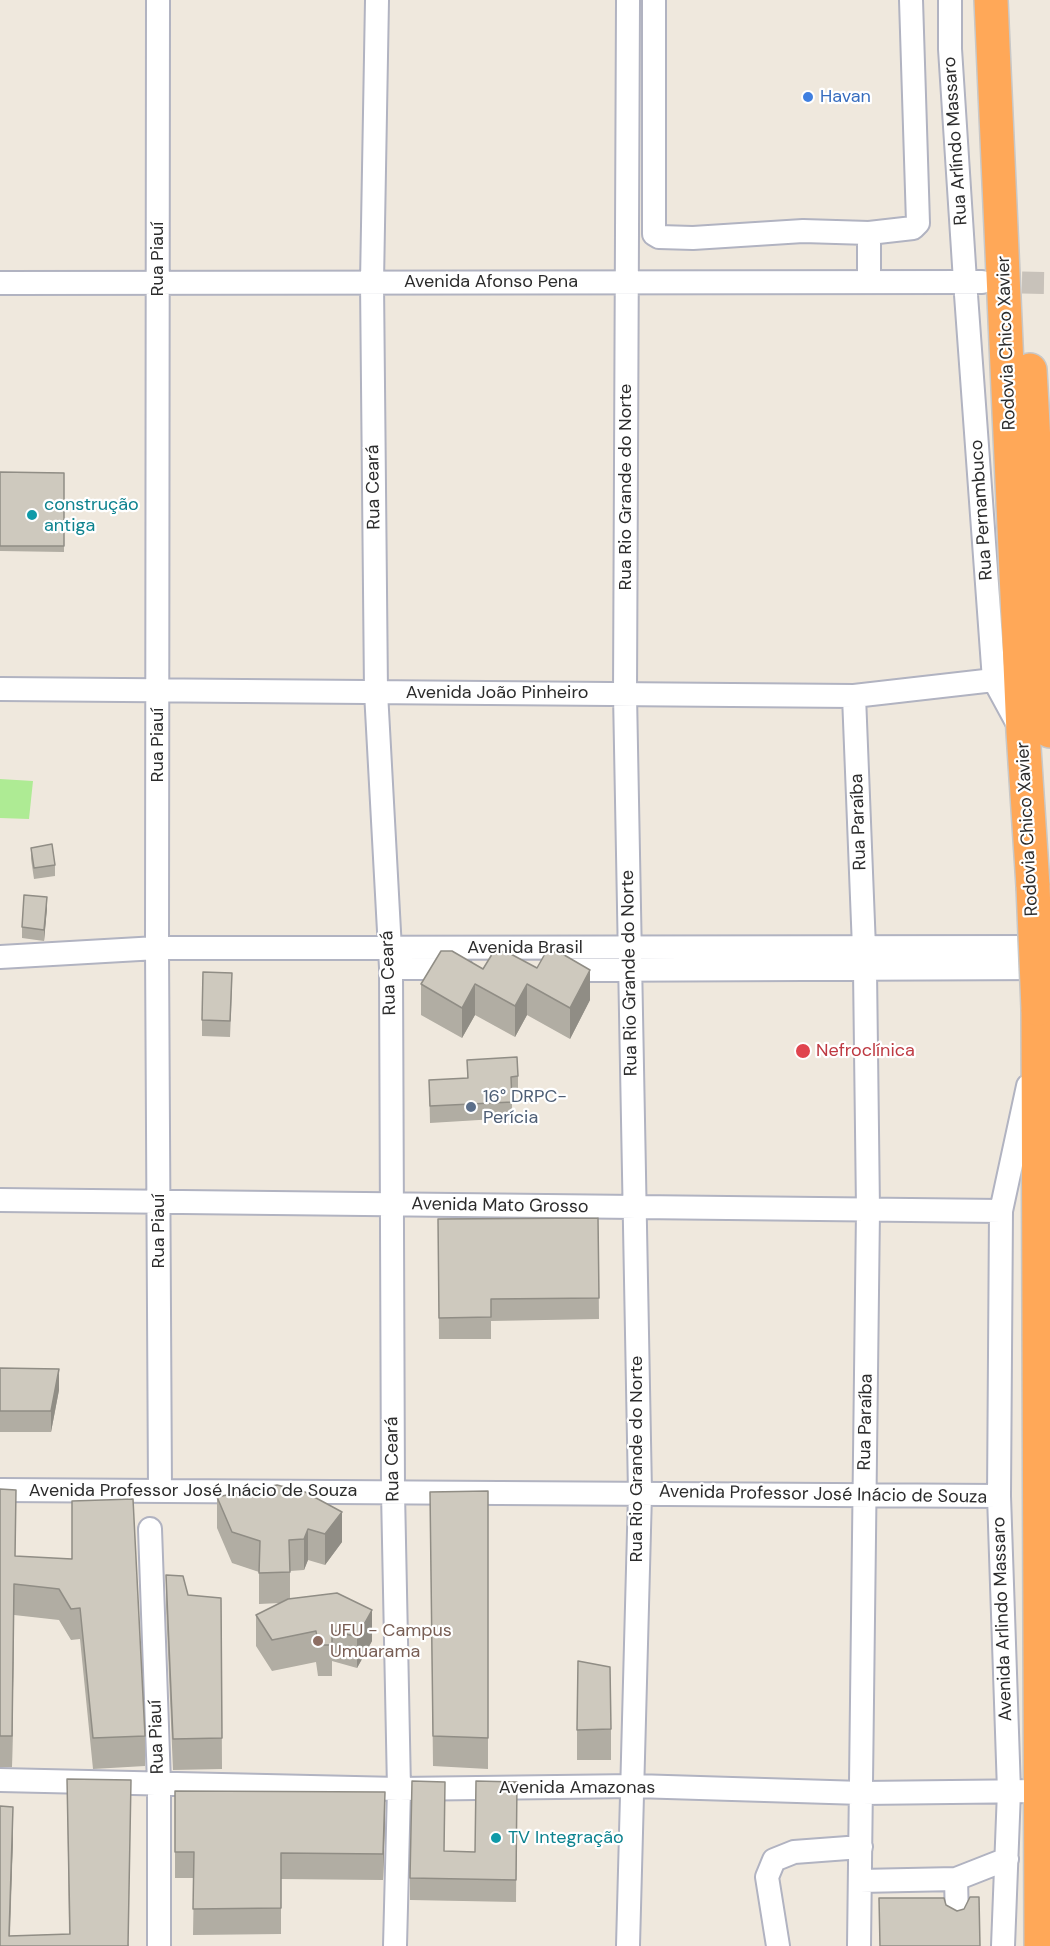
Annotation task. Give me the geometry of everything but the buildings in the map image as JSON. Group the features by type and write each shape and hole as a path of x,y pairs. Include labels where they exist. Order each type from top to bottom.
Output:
{"highway":[{"name":"Rodovia Chico Xavier","path":"991,0 1036,731"},
{"name":"Rodovia Chico Xavier","path":"1009,0 1036,731 1033,886 1038,1009 1025,1791 1041,1946"}],"street":[{"name":"Rua Piauí","path":"158,0 157,948 160,1490"},
{"name":"Rua Ceará","path":"377,0 372,282 376,692 389,958 393,1492 399,1789 395,1946"},
{"name":"Rua Rio Grande do Norte","path":"628,0 625,694 640,1493 628,1946"},
{"path":"654,0 654,234 659,237 693,238 803,231 869,233 913,228 918,223 911,0"},
{"name":"Rua Arlíndo Massaro","path":"950,0 950,49 973,282"},
{"path":"869,233 869,281"},
{"name":"Avenida Afonso Pena","path":"0,283 973,282"},
{"name":"Rua Pernambuco","path":"973,282 994,680 1036,731"},
{"name":"Avenida João Pinheiro","path":"0,689 854,696 994,680"},
{"name":"Rua Paraíba","path":"854,696 864,959 868,1210 859,1946"},
{"name":"Avenida Brasil","path":"0,957 157,948 389,958 534,969 631,970 1050,947"},
{"name":"Avenida Brasil","path":"389,958 630,948 1050,968"},
{"name":"Avenida Arlindo Massaro","path":"1003,1946 1007,1859 1025,1791 999,1496 1001,1211 1037,1043"},
{"name":"Avenida Mato Grosso","path":"0,1200 1001,1211"},
{"name":"Avenida Professor José Inácio de Souza","path":"0,1490 999,1496"},
{"name":"Rua Piauí","path":"150,1529 159,1783 159,1946"},
{"name":"Avenida Amazonas","path":"0,1780 399,1789 633,1786 862,1793 1025,1791"},
{"path":"778,1946 767,1877 774,1860 794,1852 861,1847"},
{"path":"860,1881 956,1879 1007,1859"},
{"path":"956,1879 957,1919"}],"green space":[{"path":"0,779 33,781 29,819 0,818"}],"tunnel":[{"path":"989,282 1050,283"}],"place":[{"name":"Havan","path":"808,97"},
{"name":"construção antiga","path":"32,515"},
{"name":"Nefroclínica","path":"803,1051"},
{"name":"16° DRPC- Perícia","path":"471,1107"},
{"name":"UFU - Campus Umuarama","path":"318,1641"},
{"name":"TV Integração","path":"496,1838"}]}
